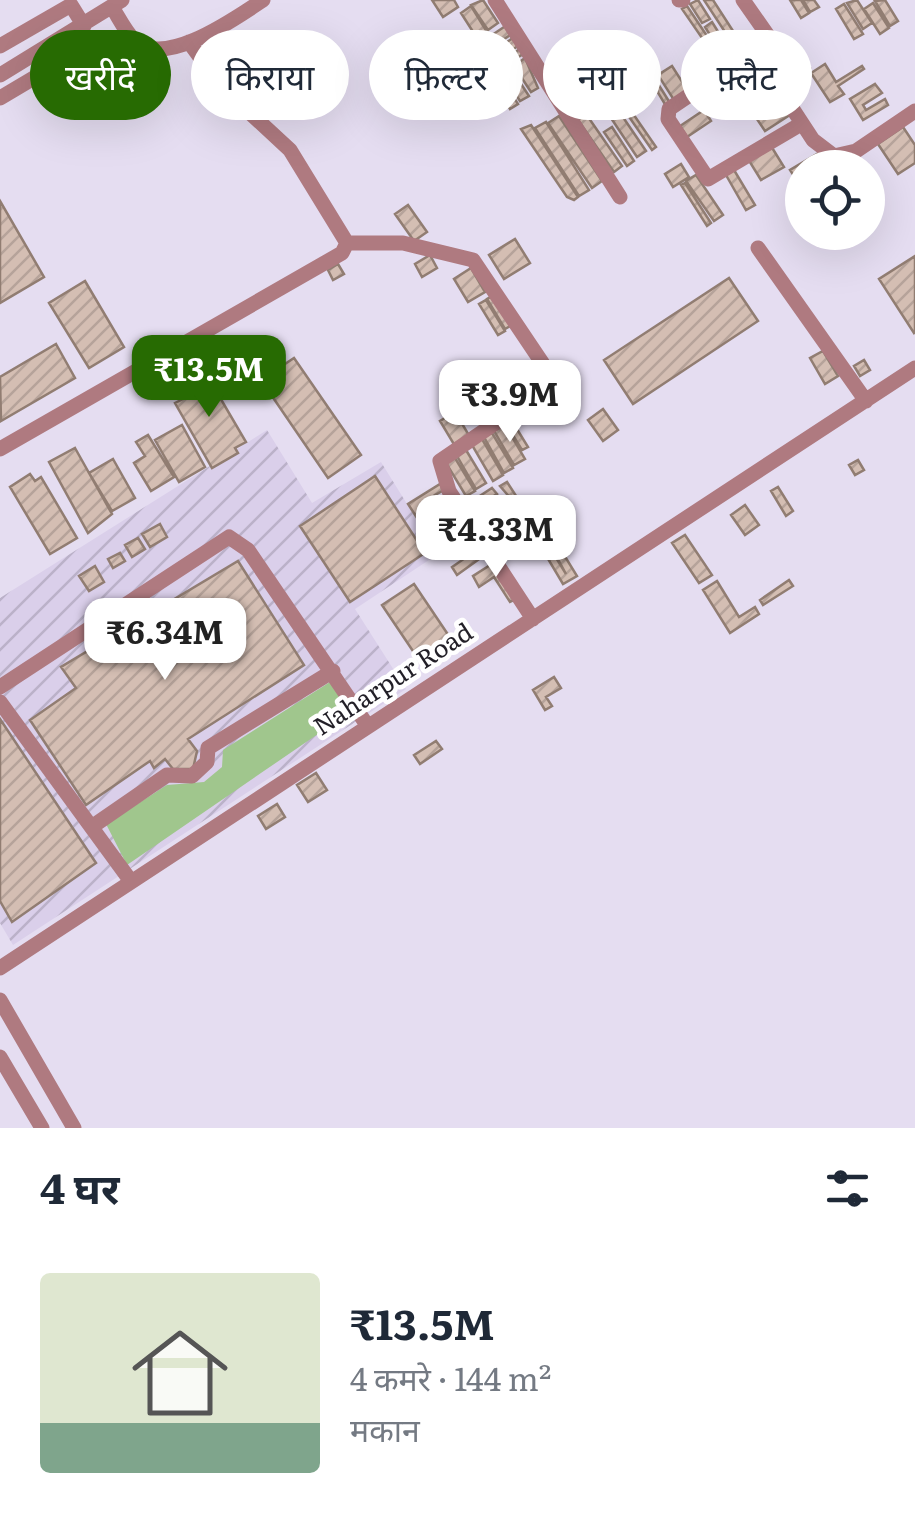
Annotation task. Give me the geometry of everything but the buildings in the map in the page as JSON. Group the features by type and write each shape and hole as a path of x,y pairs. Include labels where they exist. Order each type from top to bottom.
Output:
{"street":[{"path":"0,46 70,5 78,30 117,3 143,46 167,48 189,42 264,0"},
{"path":"495,0 620,197"},
{"path":"743,0 765,30"},
{"path":"189,42 222,86 290,150 347,243"},
{"path":"0,76 30,58"},
{"path":"0,98 30,80"},
{"path":"681,105 667,114 702,173 712,178 801,124"},
{"path":"799,120 824,152 846,156 915,111"},
{"path":"0,449 342,253 347,243"},
{"path":"347,243 403,243 473,260 547,370 550,381 545,388 448,454 440,470 533,619"},
{"path":"758,248 866,401"},
{"name":"Naharpur Road","path":"0,968 915,368"},
{"path":"0,686 229,537 248,550 368,724"},
{"path":"92,826 167,775 192,776 207,762 208,748 333,671"},
{"path":"0,702 130,880"},
{"path":"0,1000 74,1128"},
{"path":"0,1057 42,1128"}],"shaded area":[{"path":"267,430 312,503 381,462 438,554 355,609 406,689 13,945 0,923 0,598"}],"green space":[{"path":"330,682 350,712 127,865 106,824 167,785 204,782 222,767 223,750"}]}
